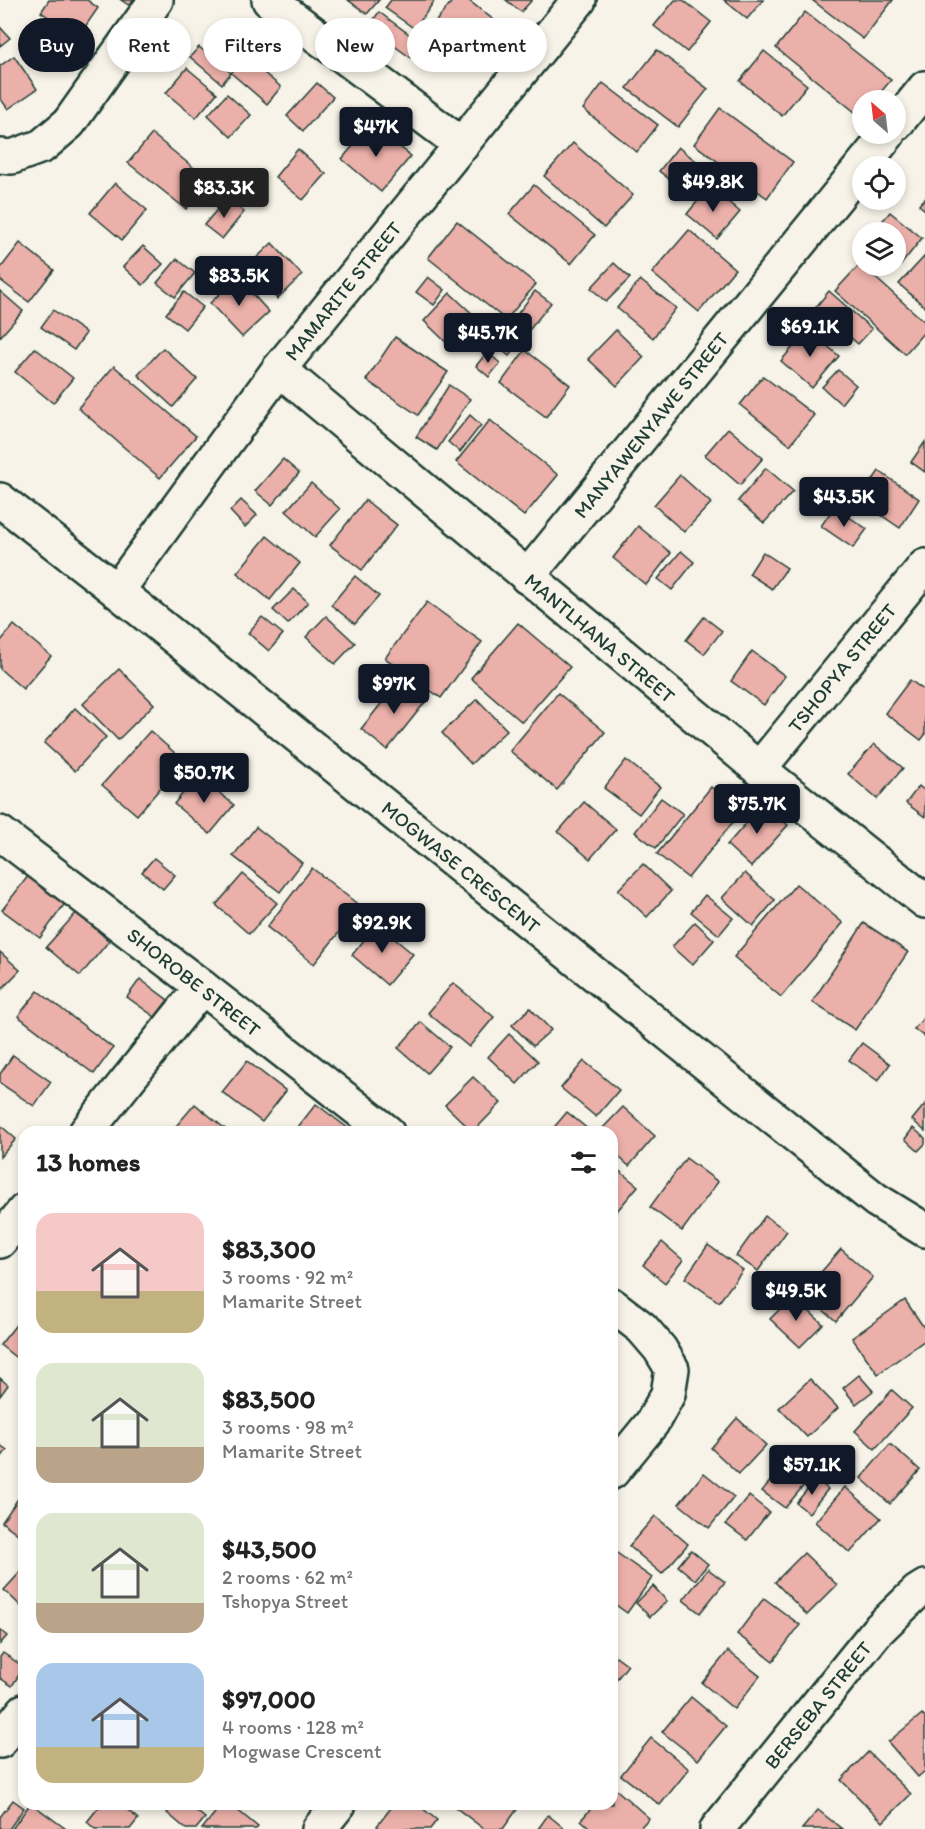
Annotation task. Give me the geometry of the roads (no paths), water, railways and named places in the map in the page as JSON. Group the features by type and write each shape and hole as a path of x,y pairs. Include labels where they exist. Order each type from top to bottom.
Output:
{"street":[{"path":"0,156 12,157 42,146 69,123 156,0"},
{"path":"269,0 462,145"},
{"name":"MAMARITE STREET","path":"117,591 279,369 579,0"},
{"path":"906,112 925,88"},
{"name":"MANYAWENYAWE STREET","path":"527,577 880,144"},
{"name":"MANTLHANA STREET","path":"279,369 759,769 925,902"},
{"name":"MOGWASE CRESCENT","path":"0,500 117,591 866,1192 925,1230"},
{"name":"TSHOPYA STREET","path":"759,769 925,566"},
{"name":"SHOROBE STREET","path":"0,833 379,1126"},
{"path":"91,1126 202,987"},
{"path":"0,1241 18,1218"},
{"path":"618,1310 642,1328 660,1348 672,1369 668,1394 652,1423 618,1465"},
{"name":"BERSEBA STREET","path":"717,1829 877,1631 925,1587"},
{"path":"0,1742 18,1719"},
{"path":"319,1829 334,1810"}]}
